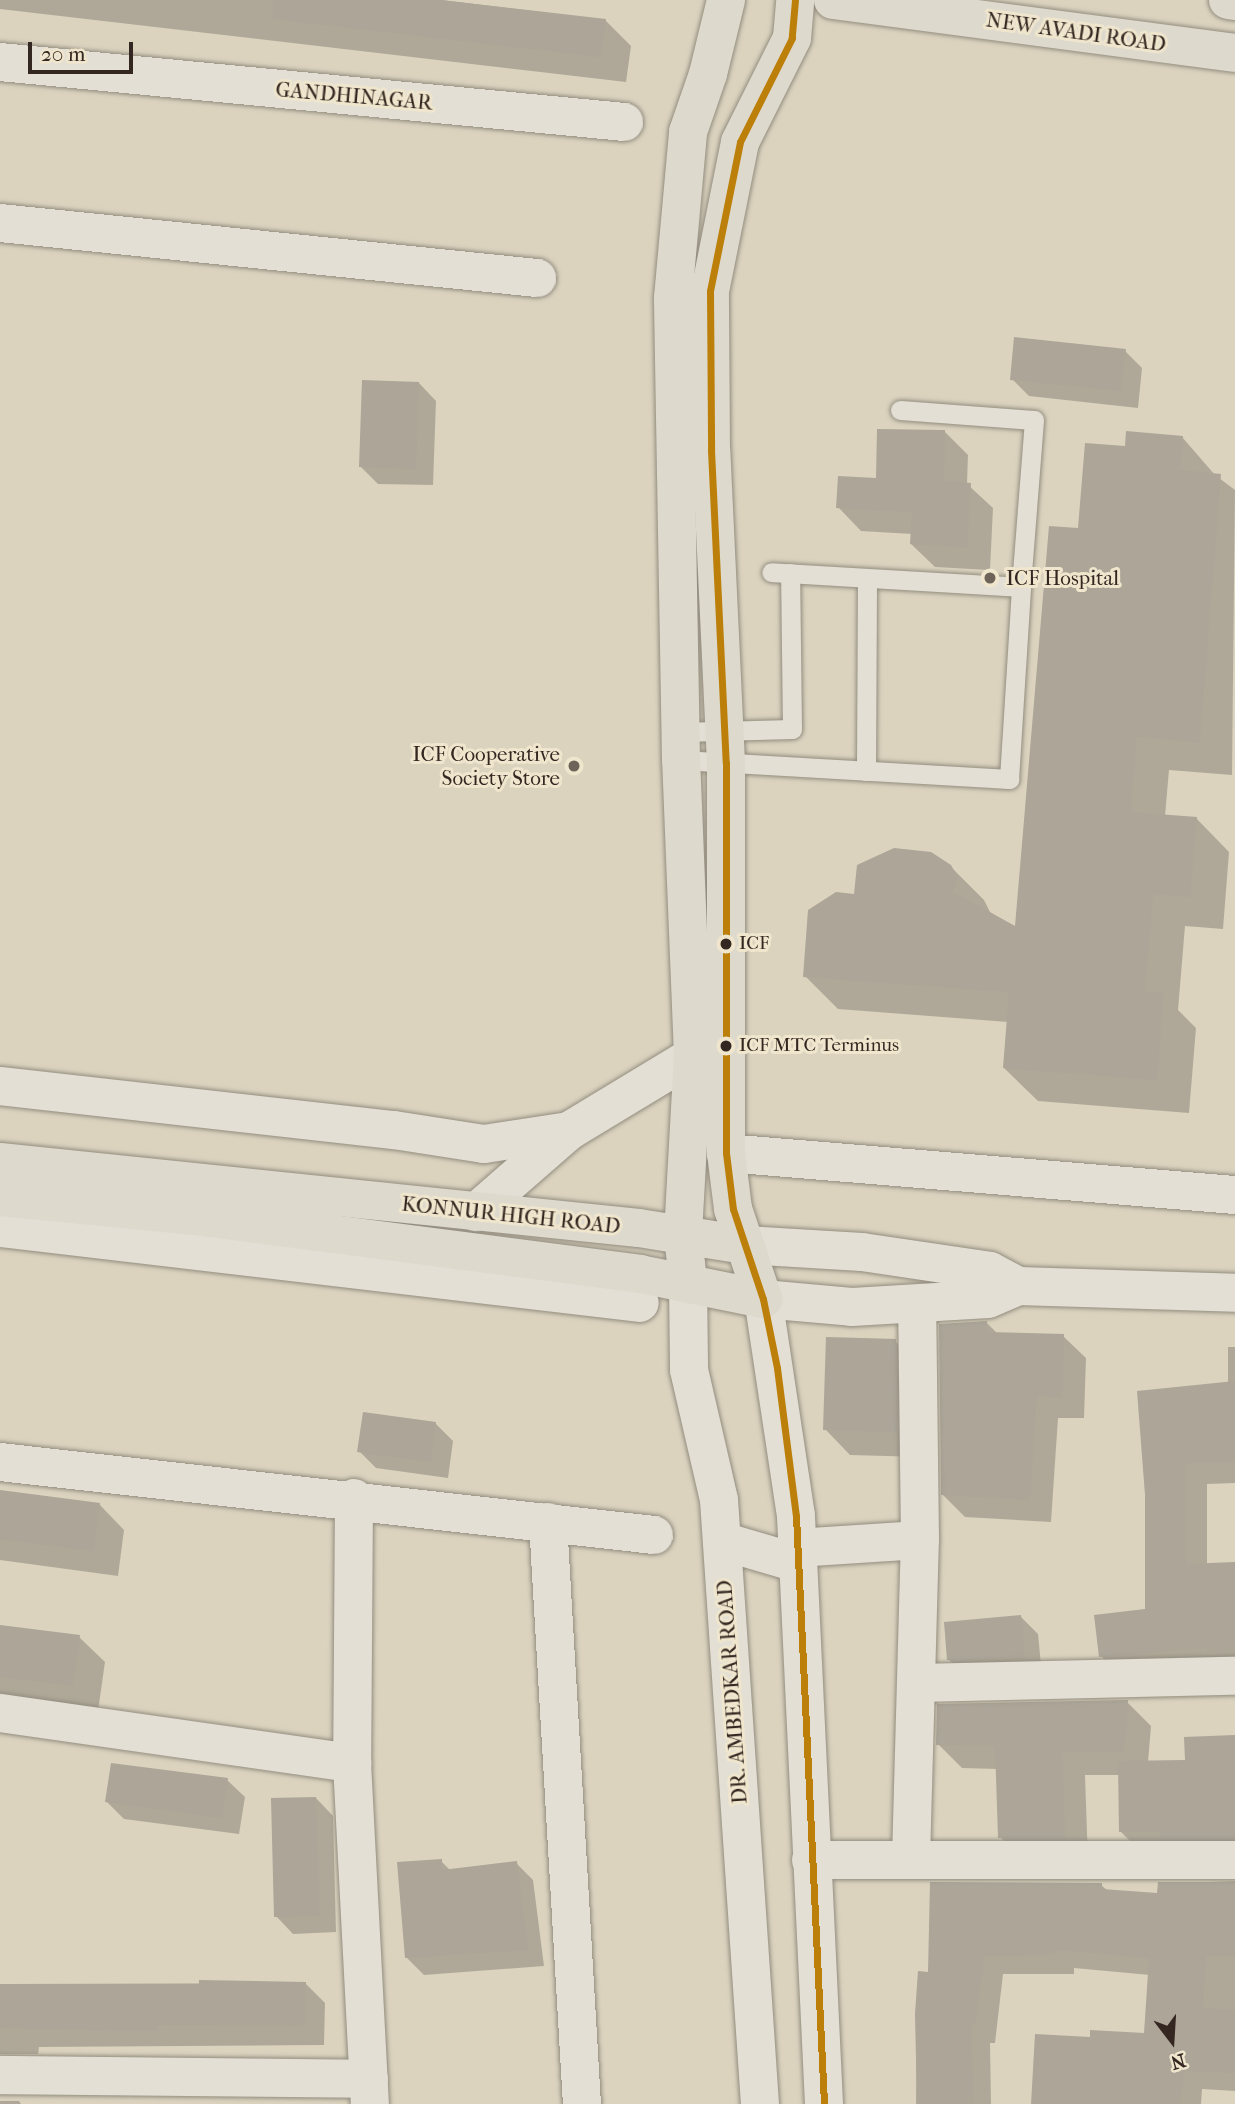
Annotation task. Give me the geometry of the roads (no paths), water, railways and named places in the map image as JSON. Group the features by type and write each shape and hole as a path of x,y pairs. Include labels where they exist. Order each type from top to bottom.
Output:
{"main road":[{"path":"688,1283 683,1234 692,1056 680,746 673,298 688,132 708,74 726,0"},
{"path":"763,1299 733,1209 726,1153 725,747 711,450 710,291 740,142 792,38 795,0"},
{"name":"NEW AVADI ROAD","path":"833,0 1235,53"},
{"path":"1228,0 1235,1"},
{"name":"KONNUR HIGH ROAD","path":"0,1162 683,1234 745,1245"},
{"path":"0,1197 194,1216 688,1283 763,1299"}],"street":[{"name":"GANDHINAGAR","path":"0,62 624,122"},
{"path":"0,223 537,278"},
{"path":"476,1212 569,1131 692,1056"},
{"path":"0,1086 394,1130 484,1144 569,1131"},
{"path":"726,1153 1235,1195"},
{"path":"0,1228 640,1303"},
{"name":"KONNUR HIGH ROAD","path":"745,1245 862,1252 952,1265 990,1271 1018,1286"},
{"name":"DR. AMBEDKAR ROAD","path":"688,1283 689,1370 719,1500 760,2104"},
{"name":"KONNUR HIGH ROAD","path":"763,1299 852,1307 917,1304 988,1299 1018,1286 1235,1293"},
{"path":"763,1299 780,1395 796,1555 824,2104"},
{"path":"911,1859 920,1540 917,1304"},
{"path":"0,1462 354,1498 654,1535"},
{"path":"0,2075 369,2092 352,1763 354,1498"},
{"path":"548,1522 582,2104"},
{"path":"722,1541 796,1555 920,1540"},
{"path":"916,1683 1235,1676"},
{"path":"0,1713 352,1763"},
{"path":"811,1860 1235,1860"}],"lane":[{"path":"680,746 725,747 866,771 1009,779 1034,420 900,410"},
{"path":"680,746 725,747 792,729 780,573 1021,587"},
{"path":"866,771 867,578"}],"place":[{"name":"ICF Hospital","path":"990,578"},
{"name":"ICF Cooperative Society Store","path":"574,766"},
{"name":"ICF","path":"726,944"},
{"name":"ICF MTC Terminus","path":"726,1046"}]}
